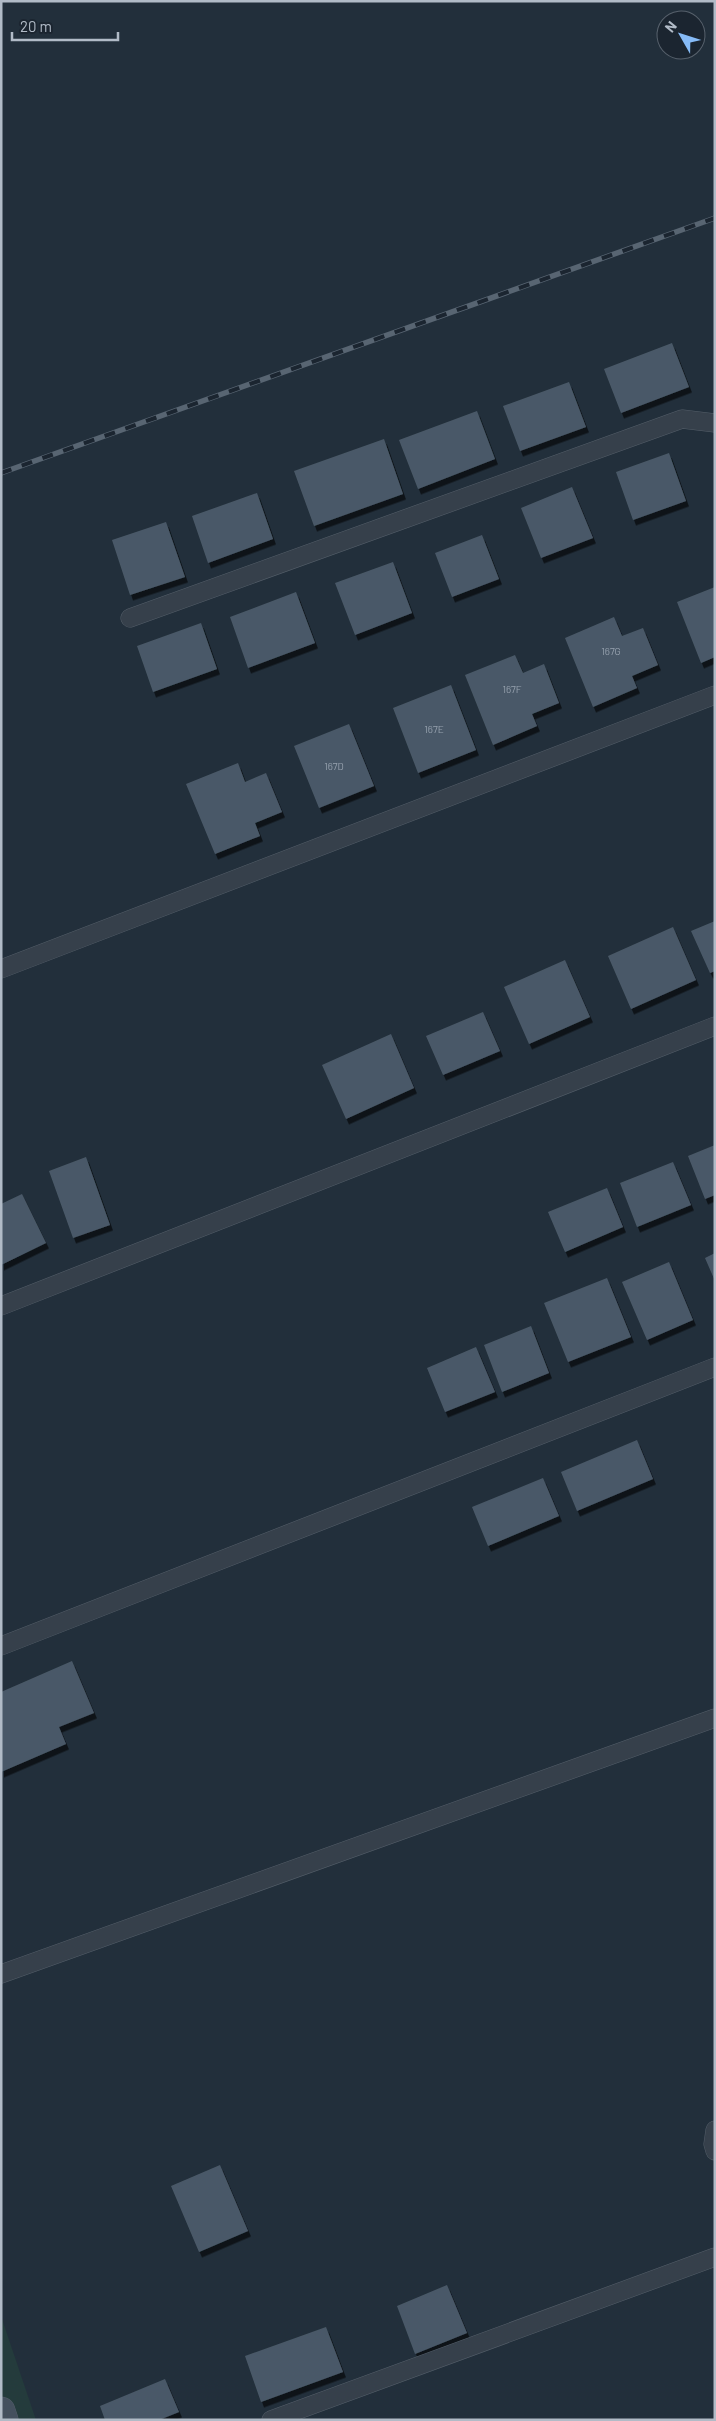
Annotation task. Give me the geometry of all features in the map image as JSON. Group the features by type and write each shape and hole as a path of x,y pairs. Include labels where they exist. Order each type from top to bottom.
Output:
{"main road":[{"path":"1,2412 4,2420"}],"lane":[{"path":"130,618 682,419 715,423"},
{"path":"1,969 715,695"},
{"path":"1,1306 715,1026"},
{"path":"1,1646 715,1367"},
{"path":"1,1974 715,1718"},
{"path":"715,2130 712,2144 715,2151"},
{"path":"271,2420 715,2257"}],"green space":[{"path":"1,2316 36,2420 1,2420"}],"building":[{"path":"672,343 689,387 621,413 604,369"},
{"path":"569,382 586,427 520,451 503,406"},
{"path":"477,411 495,459 418,489 399,440"},
{"path":"384,439 403,494 314,526 294,471"},
{"path":"669,453 686,501 633,520 616,472"},
{"path":"572,487 593,538 541,558 521,508"},
{"path":"257,493 273,539 208,563 192,516"},
{"path":"166,522 185,577 130,595 112,540"},
{"path":"482,535 499,579 452,597 435,553"},
{"path":"393,562 412,613 355,635 335,583"},
{"path":"715,587 715,657 701,663 677,602"},
{"path":"296,592 315,643 248,668 230,617"},
{"path":"614,617 622,636 643,628 658,665 632,676 637,688 593,707 565,638"},
{"path":"201,623 217,669 153,692 137,646"},
{"path":"515,655 523,673 544,664 559,703 532,714 537,726 493,745 465,675"},
{"path":"451,685 476,750 418,773 393,708"},
{"path":"349,724 374,786 319,808 294,746"},
{"path":"238,763 245,782 266,773 282,812 255,823 260,836 215,854 186,784"},
{"path":"715,921 715,971 710,973 691,931"},
{"path":"673,927 696,980 631,1009 608,956"},
{"path":"565,960 590,1017 529,1044 504,987"},
{"path":"483,1012 500,1051 443,1075 426,1036"},
{"path":"391,1034 414,1088 346,1119 322,1065"},
{"path":"715,1145 715,1195 705,1199 688,1156"},
{"path":"86,1157 110,1225 73,1238 49,1171"},
{"path":"673,1162 691,1205 637,1227 620,1183"},
{"path":"607,1188 623,1227 565,1252 548,1212"},
{"path":"22,1194 46,1243 1,1265 1,1204"},
{"path":"715,1253 715,1281 705,1258"},
{"path":"669,1262 693,1320 647,1340 622,1282"},
{"path":"607,1278 631,1337 568,1362 544,1303"},
{"path":"531,1326 549,1373 502,1392 484,1345"},
{"path":"476,1347 495,1392 445,1412 427,1368"},
{"path":"637,1440 653,1479 577,1511 561,1472"},
{"path":"543,1478 559,1516 488,1546 472,1507"},
{"path":"72,1661 94,1713 59,1727 66,1744 1,1772 1,1692"},
{"path":"220,2165 248,2231 199,2252 171,2186"},
{"path":"447,2285 467,2333 415,2354 397,2306"},
{"path":"326,2327 343,2372 261,2402 245,2356"},
{"path":"165,2379 179,2412 159,2420 105,2420 100,2406"}],"railway":[{"path":"1,473 715,218"}]}
